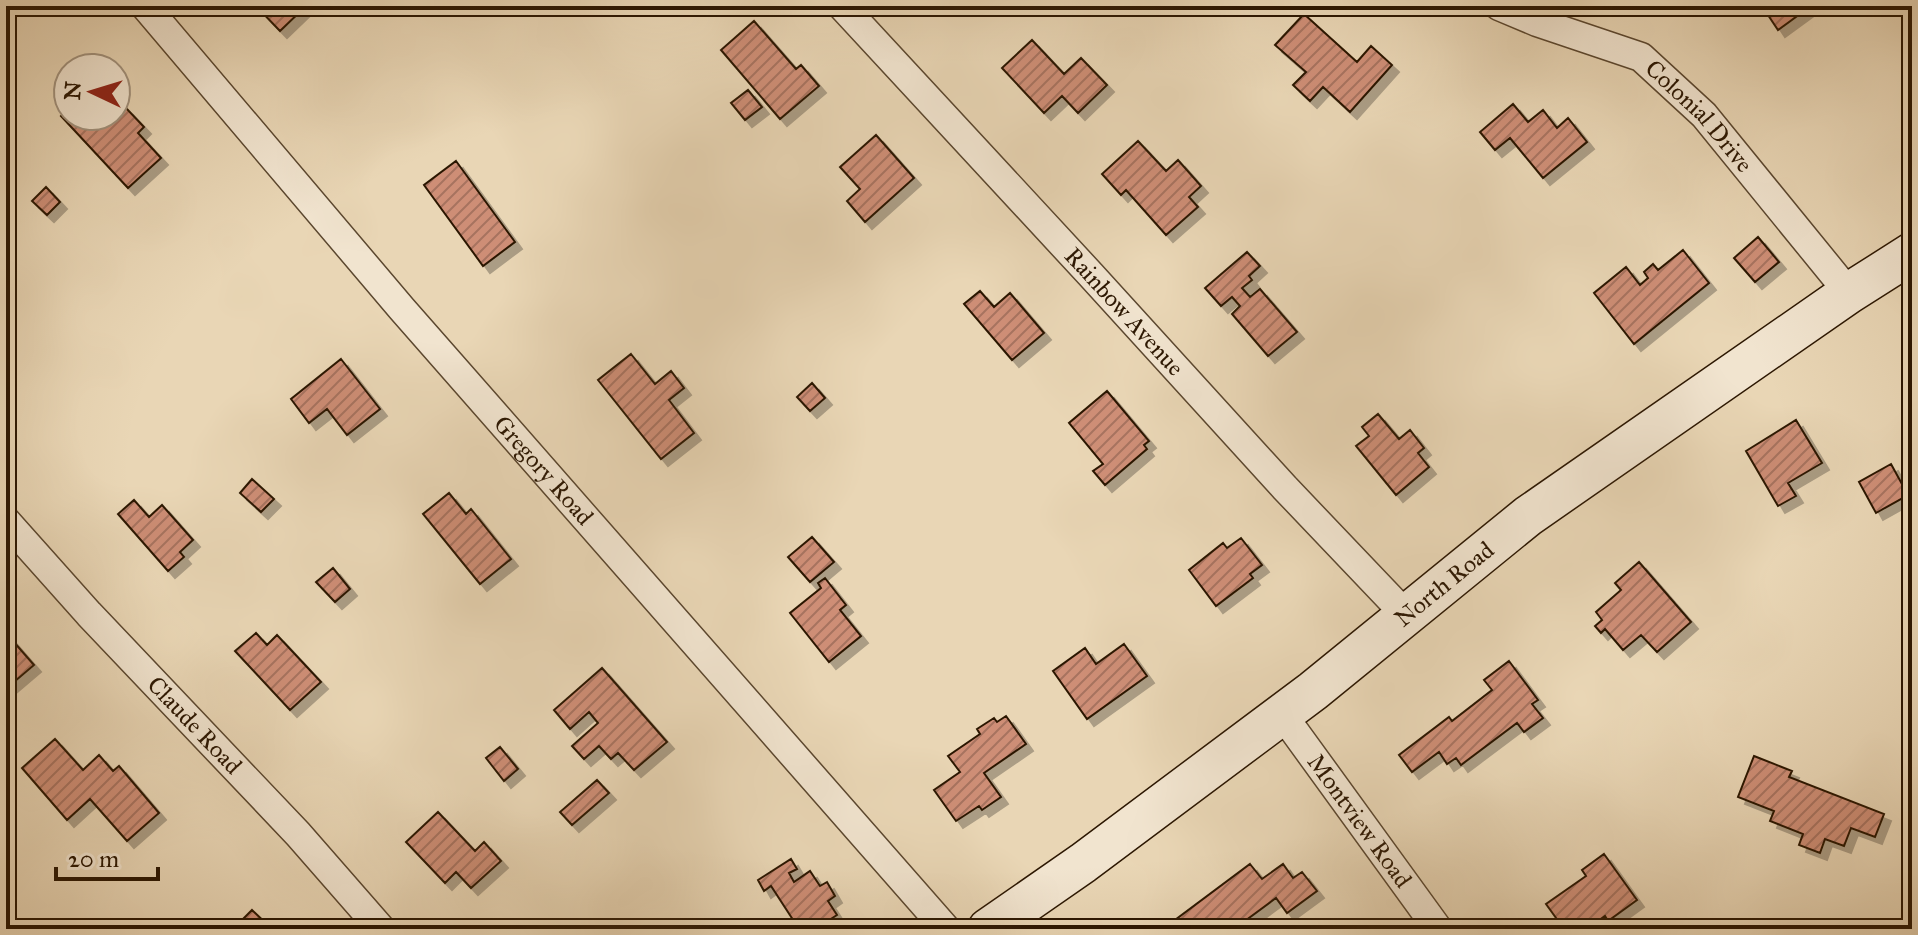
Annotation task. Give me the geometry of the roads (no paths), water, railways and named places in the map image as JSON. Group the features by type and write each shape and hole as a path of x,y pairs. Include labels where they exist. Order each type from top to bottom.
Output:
{"main road":[{"name":"North Road","path":"988,929 1083,863 1282,714 1528,516 1849,293 1912,253"}],"street":[{"name":"Gregory Road","path":"145,6 402,309 946,929"},
{"name":"Rainbow Avenue","path":"842,6 1285,488 1406,615"},
{"name":"Colonial Drive","path":"1499,6 1641,57 1704,115 1849,293"},
{"name":"Claude Road","path":"6,521 100,626 298,834 381,929"},
{"name":"Montview Road","path":"1282,714 1438,929"}]}
